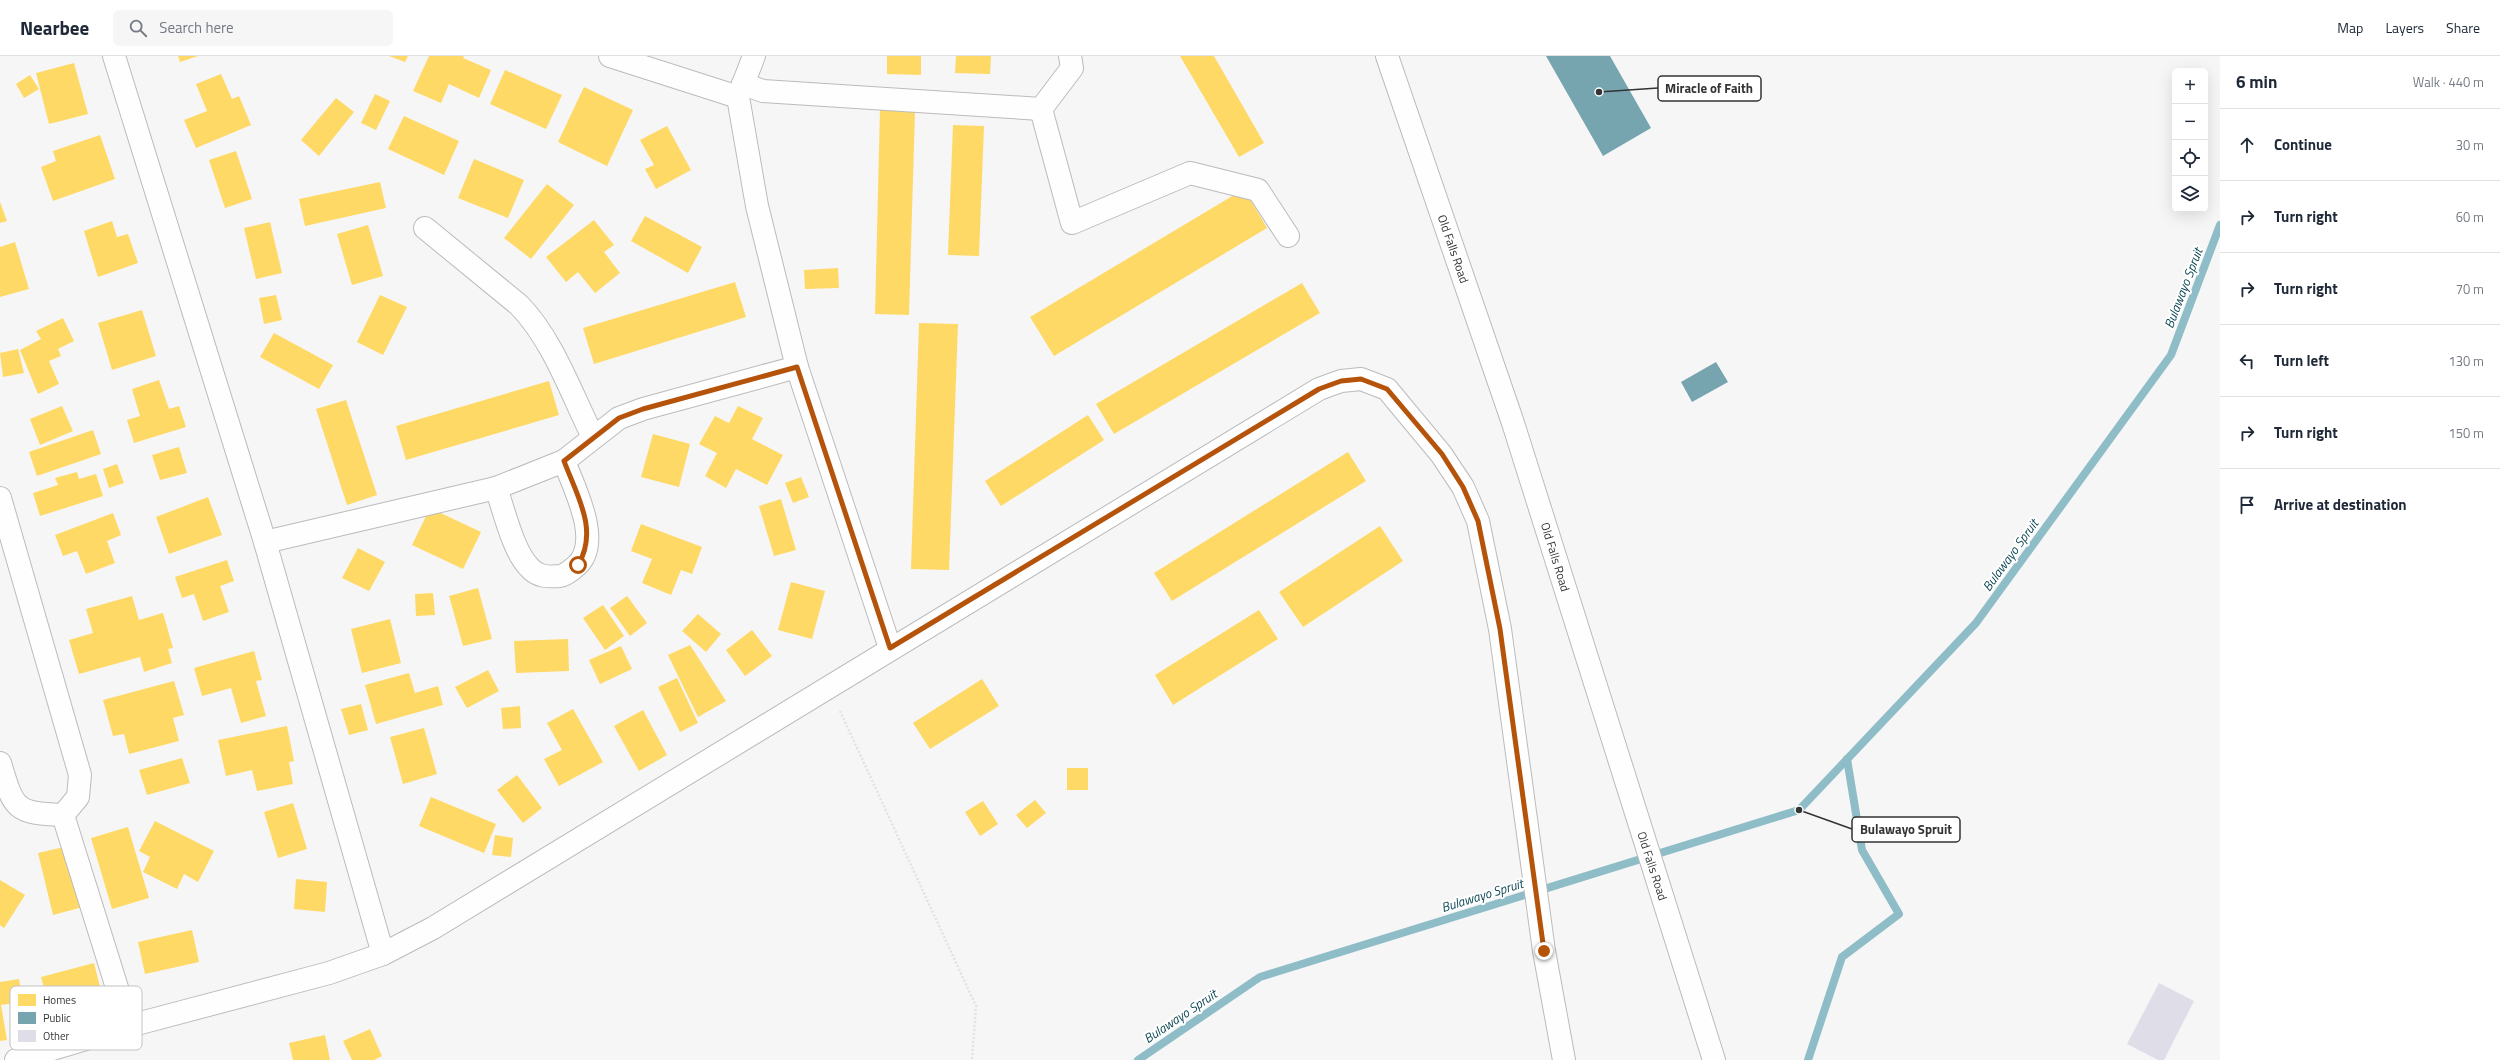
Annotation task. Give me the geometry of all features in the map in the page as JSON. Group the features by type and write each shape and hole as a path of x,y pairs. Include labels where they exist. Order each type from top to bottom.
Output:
{"street":[{"path":"114,56 265,542 383,954"},
{"path":"610,56 741,91 763,91 1041,109"},
{"path":"754,56 741,91 756,206 797,367 890,648"},
{"path":"1041,109 1072,68 1070,56"},
{"name":"Old Falls Road","path":"1388,56 1512,422 1672,932 1714,1060"},
{"path":"1041,109 1072,223 1190,172 1258,190 1288,236"},
{"path":"425,228 519,305 530,316 558,366 593,437"},
{"path":"265,542 496,488 564,461 619,418 643,409 797,367"},
{"path":"142,1022 329,972 383,954 433,928 890,648 1319,389 1341,381 1361,379 1373,382 1387,389 1442,454 1463,487 1478,521 1500,629 1544,951 1564,1060"},
{"path":"496,488 519,550 528,567 536,574 547,577 565,575 578,565 585,552 588,536 587,523 564,461"},
{"path":"0,498 80,775 78,797 63,815"},
{"path":"0,763 7,789 17,805 30,813 63,815"},
{"path":"63,815 116,986"},
{"path":"16,1060 49,1050"}],"path":[{"path":"829,686 976,1006 972,1060"}],"building: Homes":[{"path":"178,56 198,56 180,62"},
{"path":"389,56 408,56 405,62"},
{"path":"429,56 464,56 463,58 491,70 479,98 449,84 441,103 413,91"},
{"path":"887,56 921,56 921,75 887,74"},
{"path":"956,56 991,56 990,74 955,73"},
{"path":"1180,56 1214,56 1264,143 1239,157"},
{"path":"74,63 88,114 49,124 36,73"},
{"path":"505,70 562,95 546,129 490,104"},
{"path":"221,74 232,99 239,96 251,125 196,148 184,120 207,111 196,84"},
{"path":"30,75 39,89 24,98 16,84"},
{"path":"584,87 633,110 607,166 558,142"},
{"path":"375,94 390,101 376,130 361,123"},
{"path":"336,98 354,112 319,156 301,140"},
{"path":"880,109 915,111 909,315 875,314"},
{"path":"404,116 459,141 444,175 388,149"},
{"path":"953,125 984,126 979,256 948,255"},
{"path":"667,126 691,170 656,189 645,169 654,165 640,140"},
{"path":"100,135 115,179 53,201 41,167 56,161 53,151"},
{"path":"236,151 252,199 225,208 209,160"},
{"path":"474,159 524,180 508,218 458,198"},
{"path":"380,182 386,208 305,226 299,199"},
{"path":"547,184 574,205 531,259 504,238"},
{"path":"1244,189 1267,228 1054,356 1030,317"},
{"path":"0,202 7,221 0,223"},
{"path":"645,216 702,247 688,273 631,241"},
{"path":"594,220 614,245 604,252 620,273 595,293 578,272 566,282 546,257"},
{"path":"112,221 117,237 128,234 138,263 98,277 84,231"},
{"path":"270,222 282,273 256,279 244,228"},
{"path":"368,225 383,276 352,285 337,234"},
{"path":"15,242 29,289 0,297 0,247"},
{"path":"838,268 839,288 805,289 804,270"},
{"path":"735,282 746,317 594,364 583,328"},
{"path":"1302,283 1320,313 1114,434 1096,404"},
{"path":"276,295 282,320 264,324 259,298"},
{"path":"380,295 407,307 383,355 357,342"},
{"path":"142,310 156,356 112,370 98,323"},
{"path":"63,318 74,341 58,349 61,356 49,361 59,384 38,394 20,350 41,339 36,331"},
{"path":"919,323 958,324 949,570 911,569"},
{"path":"274,333 333,365 319,389 260,357"},
{"path":"18,349 24,373 3,377 0,353"},
{"path":"159,380 169,409 179,406 186,427 134,443 127,420 140,416 132,389"},
{"path":"549,381 559,415 406,460 396,426"},
{"path":"346,400 377,495 347,505 316,409"},
{"path":"62,406 73,431 40,445 30,419"},
{"path":"738,406 763,418 752,439 783,455 767,485 736,469 726,488 705,476 717,453 699,444 715,416 729,423"},
{"path":"1088,415 1104,440 1001,506 985,481"},
{"path":"93,430 101,454 37,476 29,452"},
{"path":"653,434 690,444 679,487 641,477"},
{"path":"179,447 187,473 160,480 152,455"},
{"path":"1348,452 1366,481 1172,601 1154,573"},
{"path":"117,464 124,483 109,488 103,469"},
{"path":"77,472 79,479 96,474 103,496 40,516 33,493 58,485 55,478"},
{"path":"801,477 809,497 793,503 785,483"},
{"path":"208,497 222,535 169,554 156,517"},
{"path":"781,499 796,550 774,556 759,506"},
{"path":"430,508 481,532 463,569 412,545"},
{"path":"113,513 121,535 107,541 115,563 86,574 77,551 63,556 55,535"},
{"path":"641,524 702,547 692,574 681,570 671,595 642,583 652,559 631,551"},
{"path":"1380,526 1403,561 1303,627 1279,592"},
{"path":"358,548 385,562 369,591 342,578"},
{"path":"227,560 234,581 220,586 229,612 203,621 194,594 182,598 175,577"},
{"path":"791,582 825,591 812,639 778,630"},
{"path":"478,588 492,639 463,646 449,596"},
{"path":"433,593 435,615 416,616 415,594"},
{"path":"132,596 139,620 163,613 173,648 168,649 172,663 144,672 140,657 79,674 69,640 93,633 86,609"},
{"path":"627,596 647,623 630,636 610,608"},
{"path":"603,605 624,636 605,650 583,618"},
{"path":"1259,610 1278,639 1173,705 1155,675"},
{"path":"698,614 721,634 706,652 682,631"},
{"path":"390,619 401,663 362,673 351,629"},
{"path":"752,630 772,656 745,676 726,650"},
{"path":"568,639 569,671 516,673 514,641"},
{"path":"690,645 726,701 698,717 668,655"},
{"path":"621,646 632,669 600,684 589,660"},
{"path":"254,651 262,680 256,681 266,716 241,723 231,688 202,696 194,668"},
{"path":"488,670 499,691 467,708 455,687"},
{"path":"409,673 415,693 438,686 443,705 376,724 365,685"},
{"path":"677,678 698,723 680,732 658,687"},
{"path":"982,679 999,706 930,749 913,723"},
{"path":"174,681 184,715 173,718 179,741 129,754 124,734 113,736 103,700"},
{"path":"361,704 368,730 349,735 341,709"},
{"path":"520,706 521,728 503,729 501,708"},
{"path":"573,709 603,762 559,786 544,759 562,750 547,723"},
{"path":"643,710 667,755 639,771 614,726"},
{"path":"287,726 294,761 289,762 293,784 257,791 252,770 226,776 218,740"},
{"path":"424,728 437,774 403,784 390,737"},
{"path":"182,758 190,783 147,795 139,770"},
{"path":"1067,768 1088,768 1088,790 1067,790"},
{"path":"517,775 542,808 523,823 497,790"},
{"path":"431,797 496,824 484,853 419,826"},
{"path":"1035,800 1046,813 1027,828 1016,815"},
{"path":"983,801 998,824 980,836 965,812"},
{"path":"293,803 307,849 278,858 264,812"},
{"path":"155,821 214,851 198,882 184,874 177,889 143,872 150,857 139,851"},
{"path":"128,827 149,898 112,909 91,838"},
{"path":"495,835 513,838 511,857 492,855"},
{"path":"68,846 83,907 53,915 38,853"},
{"path":"296,879 327,882 325,912 294,909"},
{"path":"0,880 25,895 4,928 0,925"},
{"path":"192,930 199,962 145,974 138,942"},
{"path":"94,963 100,986 43,986 41,977"},
{"path":"19,979 20,986 10,986 10,1004 1,1005 7,1040 0,1041 0,982"},
{"path":"370,1029 382,1056 374,1060 352,1060 343,1041"},
{"path":"325,1035 330,1060 293,1060 289,1043"}],"building: Public":[{"path":"1546,56 1610,56 1651,128 1603,156"},
{"path":"1716,362 1728,382 1692,402 1681,382"}],"building: Other":[{"path":"2159,983 2194,1001 2164,1060 2158,1060 2127,1044"}],"waterway":[{"name":"Bulawayo Spruit","path":"1138,1060 1260,977 1799,810 1976,623 2171,355 2220,225"},
{"path":"1808,1060 1842,957 1899,914 1862,850 1847,759"}],"place":[{"name":"Miracle of Faith","path":"1599,92"},
{"name":"Bulawayo Spruit","path":"1799,810"}],"route":[{"path":"578,565 585,552 588,536 587,523 564,461 619,418 643,409 797,367 890,648 1319,389 1341,381 1361,379 1373,382 1387,389 1442,454 1463,487 1478,521 1500,629 1544,951"}]}
